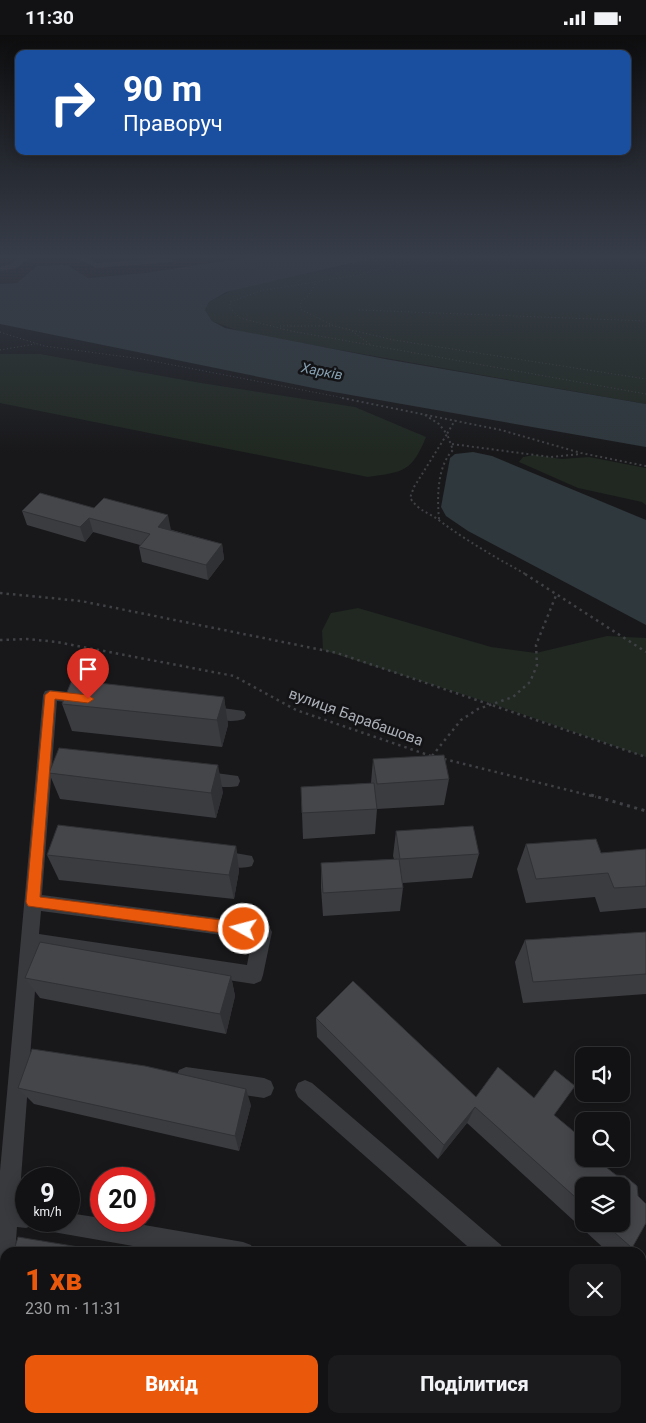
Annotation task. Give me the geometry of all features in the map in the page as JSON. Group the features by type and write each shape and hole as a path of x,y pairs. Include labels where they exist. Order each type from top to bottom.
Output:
{"street":[{"path":"21,1167 30,1053 30,941 50,695 100,700"},
{"path":"189,710 239,715"},
{"path":"45,757 65,759"},
{"path":"183,775 232,781"},
{"path":"39,833 59,836"},
{"path":"206,855 246,861"},
{"path":"30,941 254,975 264,932 33,902"},
{"path":"166,1074 264,1088"},
{"path":"305,1090 486,1247"},
{"path":"11,1247 15,1225"},
{"path":"80,1226 207,1247"}],"path":[{"path":"262,323 291,331 375,347 646,394"},
{"path":"328,323 334,326 394,340 646,379"},
{"path":"277,326 334,326"},
{"path":"350,330 375,347"},
{"path":"0,332 36,344 142,359 455,420 501,430 581,453 646,466"},
{"path":"0,350 36,344"},
{"path":"424,414 439,424 447,434 453,450 448,455 437,492 439,520"},
{"path":"455,420 414,487 410,498 420,510 439,520 454,533 557,593 646,652"},
{"path":"452,444 476,445 553,456 571,456 581,453"},
{"path":"0,593 81,601 337,653 494,704 646,757"},
{"path":"432,756 461,720 513,697 530,682 537,665 536,645 557,593"},
{"name":"вулиця Барабашова","path":"0,640 27,639 57,642 234,676 296,710 432,756 626,804 646,811"}],"shaded area":[{"path":"217,323 646,323 646,404 244,333"},
{"path":"0,354 40,354 201,383 355,407 426,437 411,464 390,474 368,477 0,403"},
{"path":"534,455 562,459 589,457 646,468 646,505 642,502 578,488 519,462 523,457"},
{"path":"358,608 491,647 536,653 607,636 646,638 646,757 493,704 323,650 322,631 331,613"}],"water":[{"name":"Харків","path":"215,323 225,328 385,359 646,404 646,447 328,391 0,324"},
{"path":"473,452 492,456 646,520 646,625 468,531 446,516 441,507 450,458 455,454"}],"building":[{"path":"40,493 94,508 104,498 168,515 158,527 222,544 206,565 139,547 150,534 89,518 80,527 22,511"},
{"path":"72,680 224,697 217,720 62,704"},
{"path":"59,748 218,765 211,793 49,773"},
{"path":"444,755 449,779 377,784 373,759"},
{"path":"374,783 377,809 302,813 301,787"},
{"path":"58,825 236,846 229,875 47,855"},
{"path":"473,826 479,854 400,859 396,831"},
{"path":"596,839 601,853 646,849 646,886 614,888 608,873 536,879 526,844"},
{"path":"399,859 403,888 323,893 321,863"},
{"path":"646,932 646,974 533,982 525,940"},
{"path":"40,942 231,976 220,1014 25,978"},
{"path":"353,981 476,1097 498,1067 534,1098 555,1070 575,1086 554,1115 575,1132 575,1167 606,1167 616,1175 626,1177 575,1177 575,1197 475,1107 444,1145 316,1018"},
{"path":"32,1049 145,1066 246,1089 235,1136 18,1088"},
{"path":"630,1180 637,1186 638,1196 646,1204 646,1223 631,1247 614,1232 630,1232"},
{"path":"18,1237 79,1247 15,1247"}],"route":[{"path":"88,699 50,695 33,902 244,929"}]}
